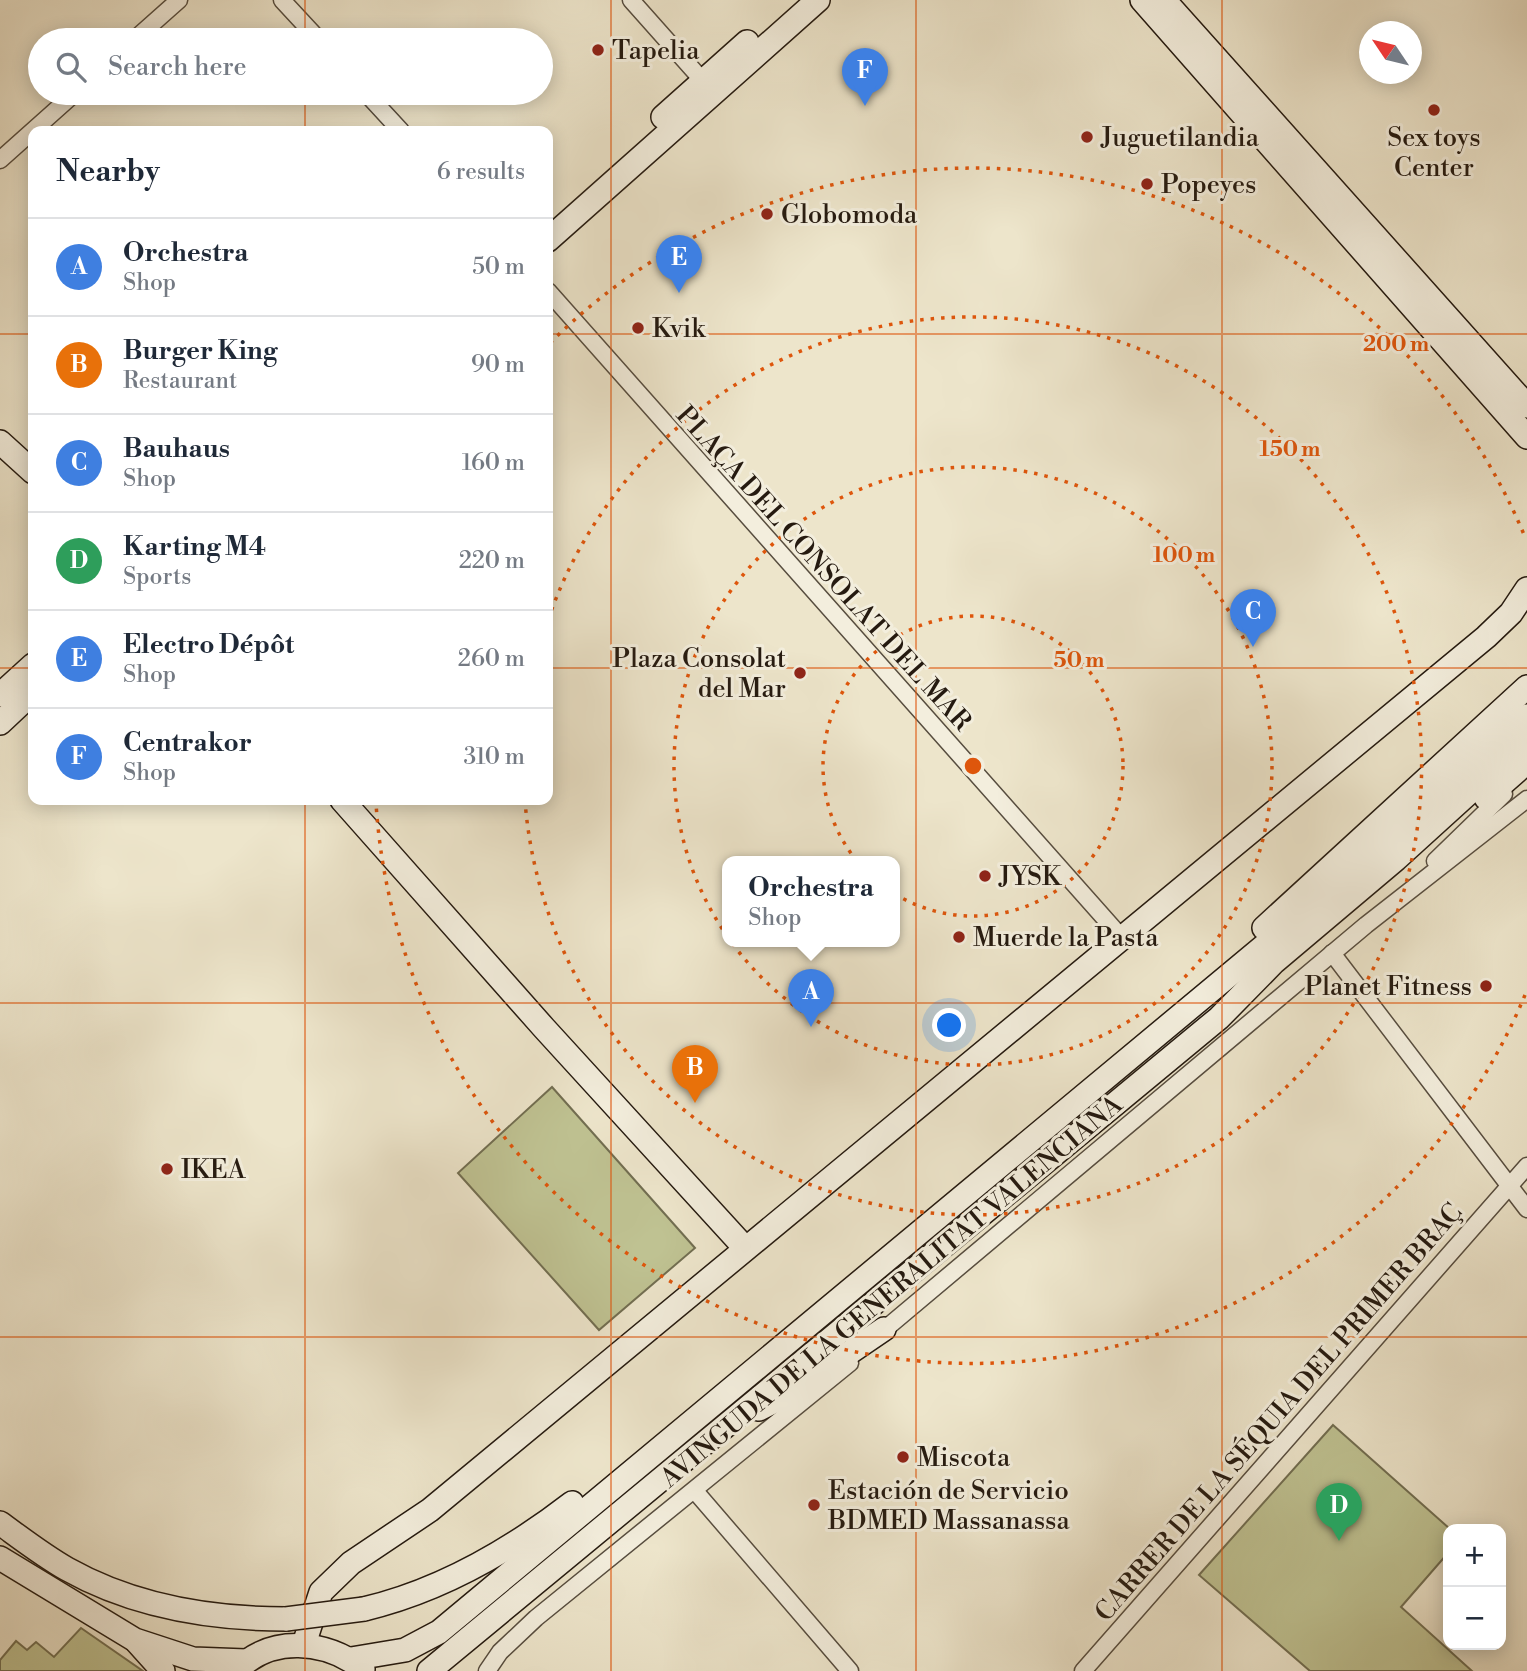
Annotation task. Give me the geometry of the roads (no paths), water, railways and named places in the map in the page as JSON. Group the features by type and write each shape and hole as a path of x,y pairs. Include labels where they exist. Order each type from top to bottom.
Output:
{"street":[{"path":"148,28 179,0"},
{"path":"282,0 308,28"},
{"path":"631,0 703,81"},
{"path":"553,215 794,0"},
{"path":"553,236 818,0"},
{"path":"1142,0 1527,436"},
{"path":"1164,0 1527,406"},
{"path":"38,126 62,105"},
{"path":"377,105 396,126"},
{"path":"0,160 28,135"},
{"name":"PLAÇA DEL CONSOLAT DEL MAR","path":"553,297 1122,938"},
{"path":"0,442 28,467"},
{"path":"304,1644 321,1592 351,1563 430,1510 1486,637 1511,613 1527,589"},
{"path":"0,695 28,670"},
{"path":"1203,996 1272,919 1527,687"},
{"path":"0,723 28,697"},
{"path":"429,1671 1044,1129 1382,848 1527,716"},
{"path":"1219,1018 1274,962 1396,859 1527,740"},
{"path":"0,1558 135,1640 193,1659 241,1666 273,1648 304,1644 328,1649 358,1665 405,1650 439,1632 1061,1148 1279,968 1357,910 1527,762"},
{"path":"1366,925 1527,770"},
{"path":"1366,925 1527,799"},
{"path":"346,805 745,1248"},
{"name":"AVINGUDA DE LA GENERALITAT VALENCIANA","path":"487,1671 500,1652 536,1618 654,1520 695,1492 844,1368 884,1329 1366,925"},
{"path":"1332,953 1527,1209"},
{"name":"CARRER DE LA SÉQUIA DEL PRIMER BRAÇ","path":"1083,1671 1527,1166"},
{"path":"0,1523 68,1569 130,1595 199,1613 243,1619 286,1619 364,1609 412,1594 482,1563 533,1533 630,1456 710,1422 790,1393 884,1329"},
{"path":"695,1492 850,1671"},
{"path":"135,1640 163,1671"}],"place":[{"name":"Tapelia","path":"598,50"},
{"name":"Centrakor","path":"865,106"},
{"name":"Sex toys Center","path":"1434,110"},
{"name":"Juguetilandia","path":"1087,137"},
{"name":"Popeyes","path":"1147,184"},
{"name":"Globomoda","path":"767,214"},
{"name":"Electro Dépôt","path":"679,293"},
{"name":"Kvik","path":"638,328"},
{"name":"Bauhaus","path":"1253,647"},
{"name":"Plaza Consolat del Mar","path":"800,673"},
{"name":"JYSK","path":"985,876"},
{"name":"Muerde la Pasta","path":"959,937"},
{"name":"Planet Fitness","path":"1486,986"},
{"name":"Orchestra","path":"811,1027"},
{"name":"Burger King","path":"695,1103"},
{"name":"IKEA","path":"167,1169"},
{"name":"Miscota","path":"903,1457"},
{"name":"Estación de Servicio BDMED Massanassa","path":"814,1505"},
{"name":"Karting M4","path":"1339,1541"}]}
